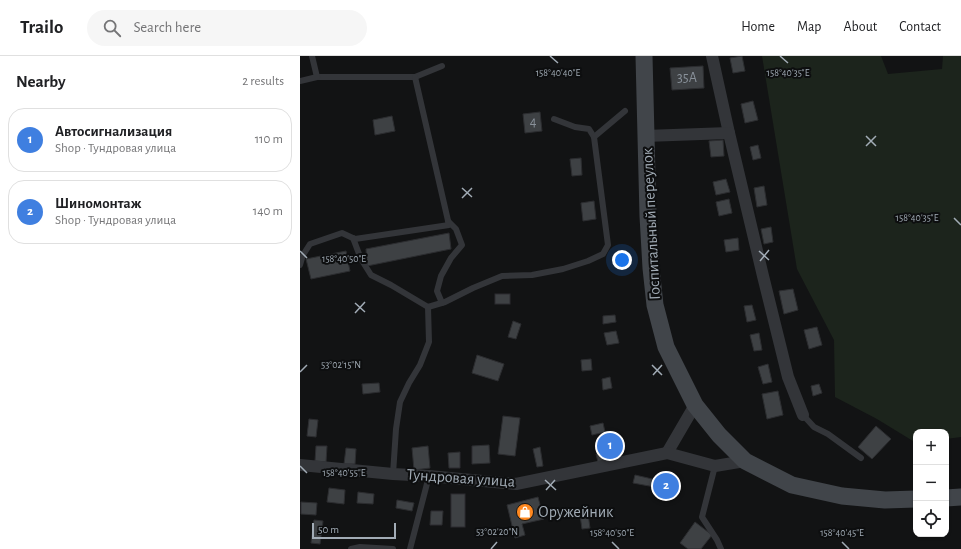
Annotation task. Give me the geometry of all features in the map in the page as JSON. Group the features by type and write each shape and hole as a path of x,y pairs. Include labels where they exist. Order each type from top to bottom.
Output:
{"main road":[{"name":"Госпитальный переулок","path":"644,56 651,268 655,305 666,347 695,406 718,435 745,461"},
{"path":"745,461 792,485 816,491 842,496 885,500 913,499"},
{"path":"949,498 961,497"}],"street":[{"path":"712,56 759,261 788,377 803,415"},
{"path":"646,136 729,133"},
{"path":"667,453 695,406"},
{"name":"Тундровая улица","path":"300,465 516,484 667,453 715,466 745,461"}],"lane":[{"path":"312,56 317,77"},
{"path":"300,81 317,77 415,77 442,66"},
{"path":"300,265 303,255 310,244 342,233 355,239 449,225 415,77"},
{"path":"594,137 624,111"},
{"path":"353,238 361,259 371,275 428,307 442,303 502,276 532,275 563,269 588,261 603,254 608,244 594,137 589,129 575,127 554,119"},
{"path":"442,303 437,291 441,276 451,258 462,245 456,229 448,221"},
{"path":"393,474 396,429 400,402 409,383 420,366 429,342 428,307"},
{"path":"803,415 814,427 828,434 861,458"},
{"path":"715,466 702,517 721,549"},
{"path":"410,549 429,476"},
{"path":"351,549 360,547 393,549"}],"shaded area":[{"path":"762,56 881,56 888,74 942,69 943,56 961,56 961,437 949,439 949,429 913,429 913,441 877,419 835,397 834,340 797,269"}],"building":[{"path":"742,56 745,71 733,73 730,58"},
{"path":"703,66 704,88 672,90 670,68"},
{"path":"753,101 758,120 745,123 741,104"},
{"path":"540,112 542,131 525,133 523,114"},
{"path":"392,116 395,131 375,135 373,120"},
{"path":"723,140 724,156 711,157 709,141"},
{"path":"758,145 761,158 753,160 750,147"},
{"path":"581,158 582,175 572,176 570,159"},
{"path":"726,179 730,192 716,195 713,182"},
{"path":"764,186 767,205 757,207 754,188"},
{"path":"729,199 732,213 719,216 716,202"},
{"path":"594,201 596,219 583,221 581,203"},
{"path":"771,227 773,242 764,244 761,229"},
{"path":"449,233 451,249 367,266 366,249"},
{"path":"738,238 739,250 726,252 724,240"},
{"path":"346,251 350,271 311,279 306,259"},
{"path":"793,289 798,310 784,314 779,291"},
{"path":"495,294 510,294 510,304 495,304"},
{"path":"752,305 756,320 747,322 744,306"},
{"path":"615,315 616,322 603,324 603,316"},
{"path":"513,321 521,324 516,339 508,337"},
{"path":"817,327 822,345 809,349 804,330"},
{"path":"616,331 619,343 607,345 604,333"},
{"path":"759,333 762,350 754,351 750,335"},
{"path":"477,355 504,364 498,381 472,373"},
{"path":"591,359 592,370 582,371 581,360"},
{"path":"768,364 772,382 763,384 758,367"},
{"path":"610,377 612,388 603,390 602,379"},
{"path":"379,383 380,392 363,394 362,384"},
{"path":"819,384 822,393 813,396 811,386"},
{"path":"778,391 783,415 767,419 762,394"},
{"path":"503,416 520,418 515,456 498,454"},
{"path":"309,419 318,420 316,437 307,436"},
{"path":"603,423 605,432 592,435 590,426"},
{"path":"876,426 891,439 872,459 858,447"},
{"path":"489,445 490,463 472,464 472,446"},
{"path":"316,446 327,446 326,462 315,461"},
{"path":"428,446 430,468 414,470 412,448"},
{"path":"540,447 543,466 537,467 533,449"},
{"path":"346,448 356,449 355,464 344,464"},
{"path":"609,451 611,459 598,462 596,454"},
{"path":"460,452 460,468 449,468 448,453"},
{"path":"635,475 661,481 660,488 633,483"},
{"path":"661,481 672,483 670,491 660,488"},
{"path":"329,488 345,490 344,504 327,502"},
{"path":"358,492 374,494 373,504 357,503"},
{"path":"451,494 465,494 465,527 451,527"},
{"name":"Оружейник","path":"538,497 544,519 522,524 525,535 515,538 507,505"},
{"path":"397,500 414,503 412,511 396,508"},
{"path":"301,502 317,503 316,515 301,514"},
{"path":"431,511 443,511 442,525 430,525"},
{"path":"588,514 590,528 582,529 580,515"},
{"path":"314,520 323,521 320,544 311,543"},
{"path":"695,522 712,535 701,549 688,549 680,543"}],"place":[{"name":"Автосигнализация","path":"610,446"},
{"name":"Шиномонтаж","path":"666,486"},
{"name":"Оружейник","path":"525,512"}]}
